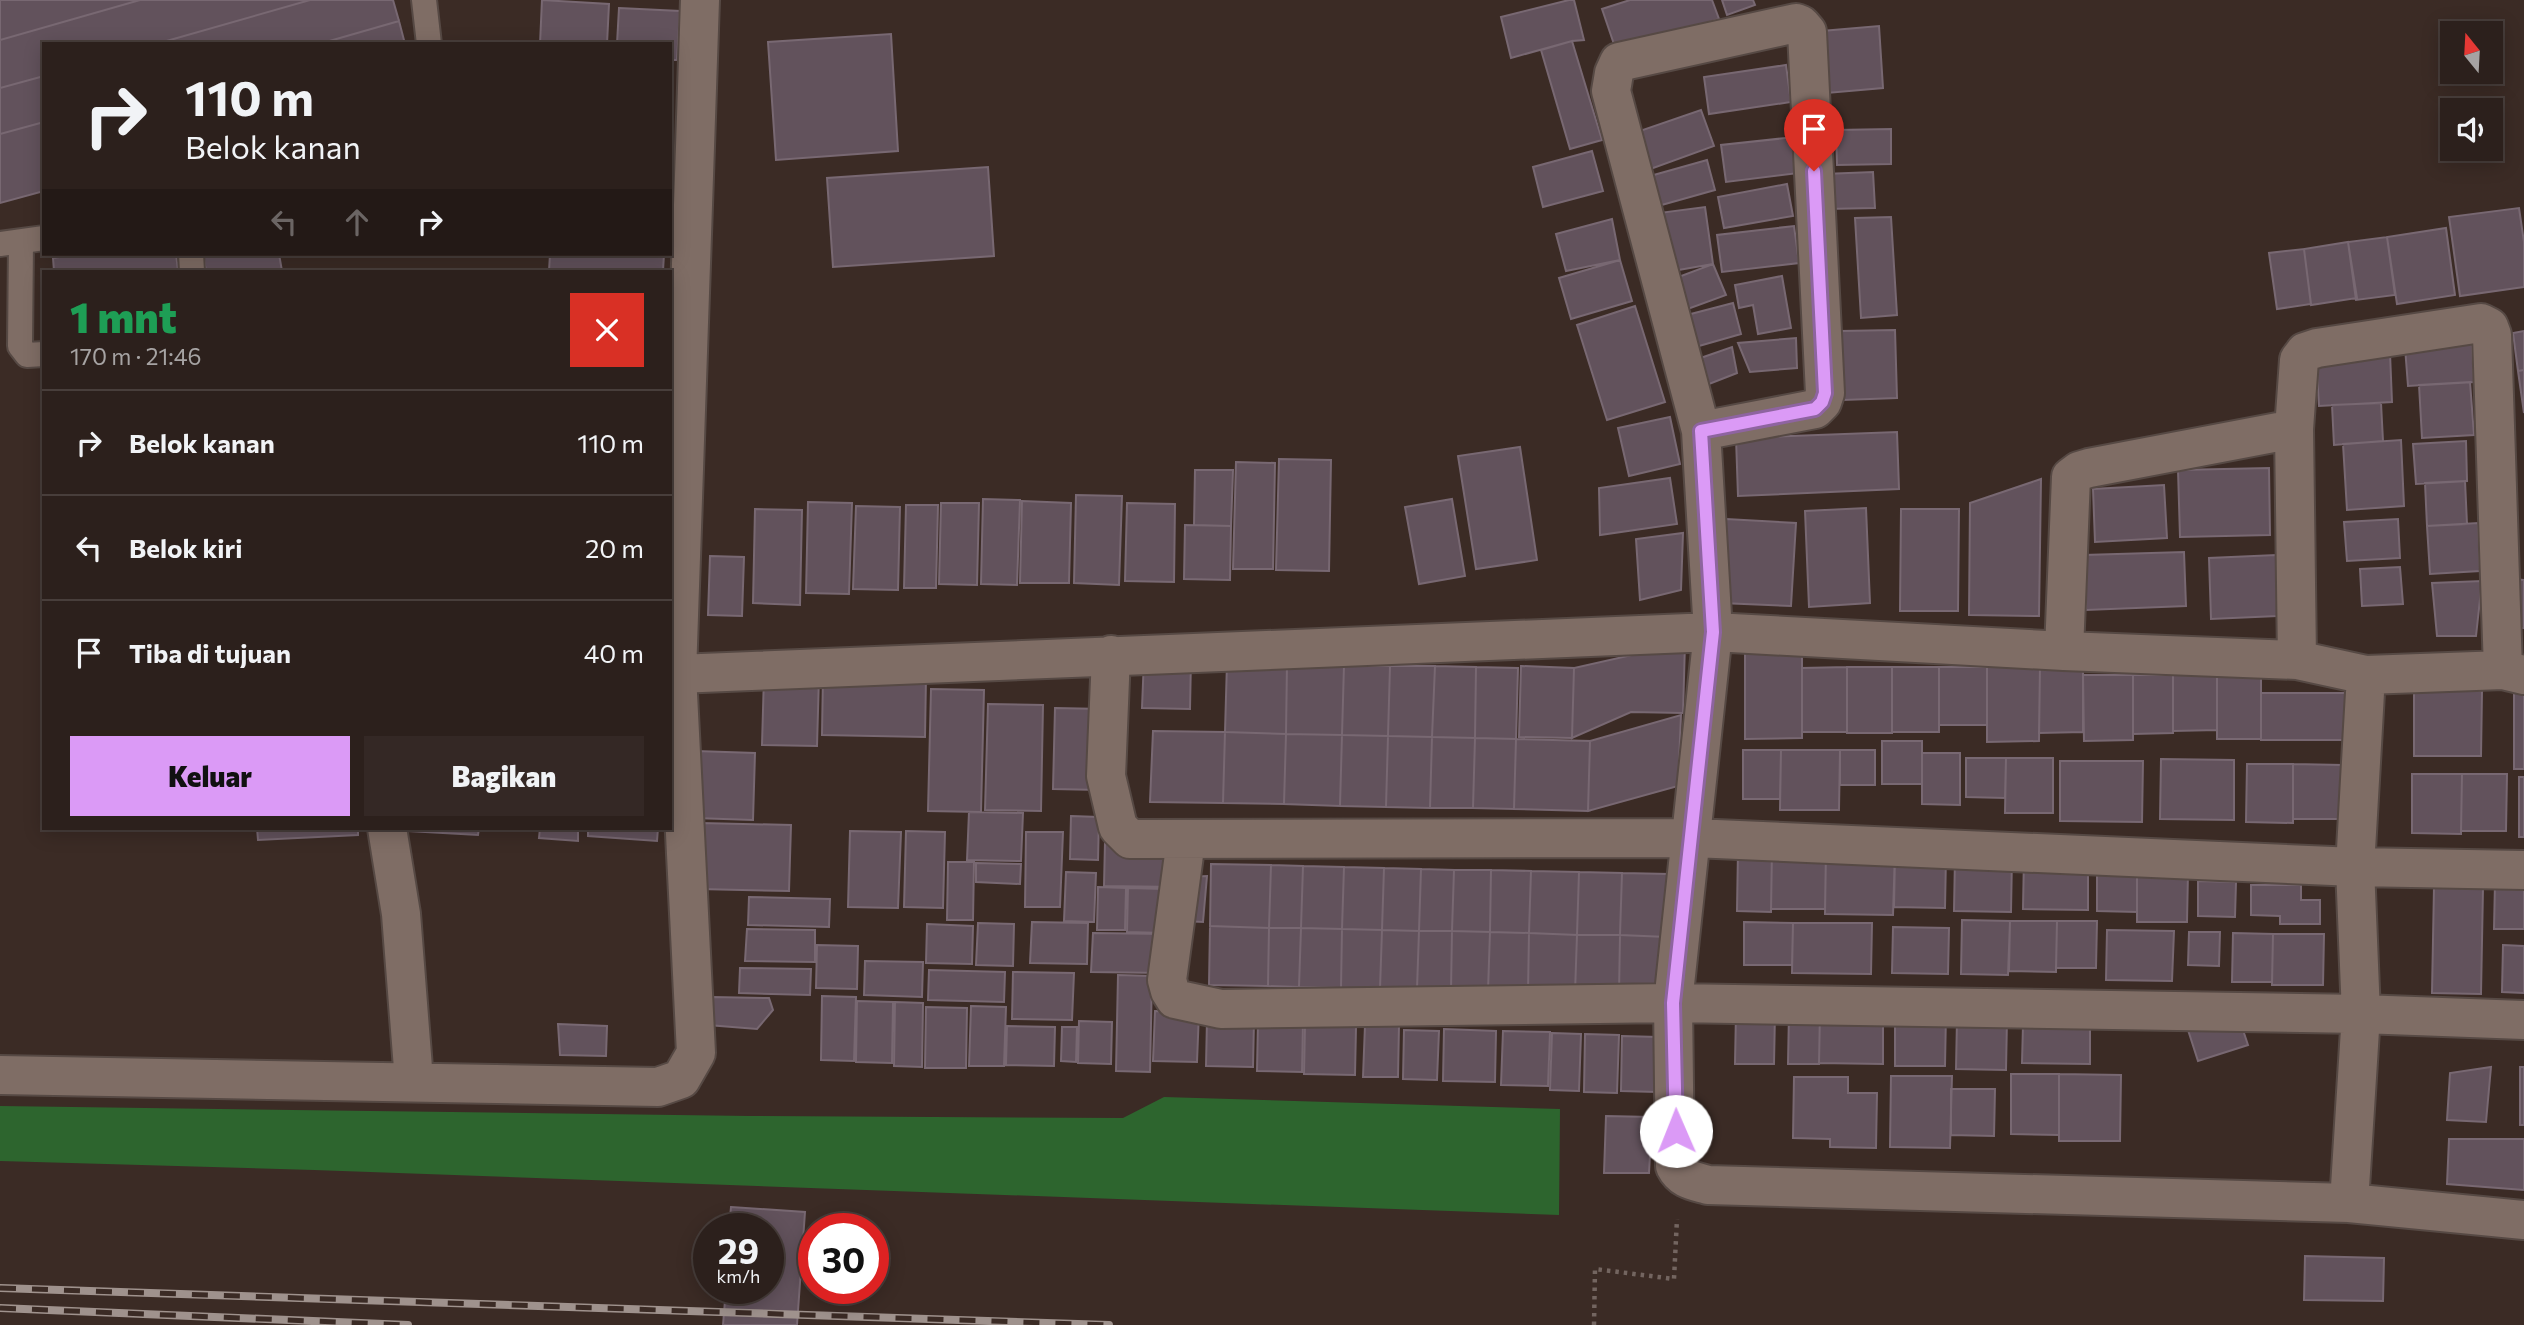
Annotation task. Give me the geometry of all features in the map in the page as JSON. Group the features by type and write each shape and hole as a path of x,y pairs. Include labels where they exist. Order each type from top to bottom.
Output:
{"street":[{"path":"0,1075 658,1087 681,1079 696,1053 676,753 700,0"},
{"path":"1701,431 1815,409 1822,402 1825,393 1807,32 1801,24 1619,62 1611,91 1701,431 1713,632 1693,838 1673,1003 1675,1166 1680,1175 1708,1185 2349,1203 2524,1220"},
{"path":"677,674 1713,632 2064,651 2297,660 2366,675 2513,672 2489,327 2481,323 2317,348 2305,352 2299,360 2294,429 2297,660"},
{"path":"2064,651 2071,477 2089,468 2294,429"},
{"path":"1111,655 1106,776 1118,827 1130,839 1693,838 2355,867 2524,870"},
{"path":"2349,1203 2361,1014 2355,867 2366,675"},
{"path":"387,830 401,914 414,1081"},
{"path":"1186,840 1167,981 1175,999 1221,1009 1673,1003 2361,1014 2524,1020"}],"lane":[{"path":"424,0 429,42"},
{"path":"22,241 20,346 27,355 42,354"}],"path":[{"path":"1594,1325 1595,1269 1674,1279 1680,1175"}],"green space":[{"path":"1164,1097 1560,1109 1559,1215 0,1161 0,1106 1123,1118"}],"building":[{"path":"0,0 140,0 0,40"},
{"path":"140,0 310,0 163,42 42,42 42,77 0,88 0,40"},
{"path":"310,0 393,0 399,21 326,42 163,42"},
{"path":"542,0 609,4 607,42 540,42"},
{"path":"1574,0 1584,40 1511,58 1501,17"},
{"path":"1630,0 1712,0 1719,19 1617,53 1602,9"},
{"path":"1722,0 1753,0 1755,5 1727,15"},
{"path":"619,8 680,11 677,60 672,60 672,42 617,42"},
{"path":"399,21 404,42 326,42"},
{"path":"1879,26 1883,88 1827,93 1822,31"},
{"path":"891,34 898,151 776,160 768,42"},
{"path":"1572,41 1602,140 1570,149 1541,50"},
{"path":"1786,65 1791,102 1709,114 1704,77"},
{"path":"42,77 42,123 0,134 0,88"},
{"path":"1701,110 1714,146 1645,171 1631,134"},
{"path":"42,123 42,192 0,203 0,134"},
{"path":"1891,129 1891,164 1837,165 1836,130"},
{"path":"1795,137 1799,173 1726,182 1721,145"},
{"path":"1592,151 1603,191 1543,207 1533,167"},
{"path":"1707,160 1715,190 1651,208 1643,178"},
{"path":"988,167 994,256 833,267 827,178"},
{"path":"1873,172 1875,208 1825,209 1824,174"},
{"path":"1787,184 1793,216 1724,228 1718,197"},
{"path":"1705,207 1713,264 1667,272 1659,213"},
{"path":"2519,208 2524,242 2524,287 2460,296 2449,217"},
{"path":"1891,217 1897,315 1861,318 1855,218"},
{"path":"1612,219 1620,260 1566,271 1556,234"},
{"path":"1794,226 1799,263 1722,272 1717,235"},
{"path":"2446,228 2455,295 2397,304 2387,237"},
{"path":"2387,237 2395,295 2356,300 2348,242"},
{"path":"2348,242 2357,298 2311,305 2304,249"},
{"path":"2304,249 2311,304 2277,309 2269,253"},
{"path":"176,256 178,270 54,270 53,258"},
{"path":"203,256 279,256 282,270 206,270"},
{"path":"550,256 664,256 663,270 549,270"},
{"path":"1620,260 1632,301 1571,319 1559,278"},
{"path":"1713,264 1726,295 1685,310 1673,279"},
{"path":"1782,276 1791,328 1758,334 1753,305 1739,308 1735,285"},
{"path":"1733,303 1741,334 1692,348 1683,316"},
{"path":"1635,306 1665,402 1607,420 1577,325"},
{"path":"1895,330 1897,398 1843,400 1841,331"},
{"path":"2524,331 2524,370 2518,371 2513,333"},
{"path":"1796,338 1797,368 1750,372 1738,343"},
{"path":"2472,344 2474,382 2408,386 2405,347"},
{"path":"1732,347 1737,373 1699,388 1692,361"},
{"path":"2390,353 2392,402 2319,406 2316,357"},
{"path":"2524,370 2524,413 2518,371"},
{"path":"2470,382 2474,435 2422,438 2419,385"},
{"path":"2381,403 2383,441 2334,445 2332,405"},
{"path":"1670,417 1680,464 1629,476 1618,428"},
{"path":"1897,432 1899,489 1738,496 1736,438"},
{"path":"2401,440 2404,506 2347,510 2343,444"},
{"path":"2466,441 2467,481 2416,484 2413,444"},
{"path":"1520,447 1537,560 1476,569 1458,456"},
{"path":"1279,459 1331,460 1329,571 1276,570"},
{"path":"1236,462 1275,463 1273,569 1233,569"},
{"path":"2269,468 2270,535 2180,537 2178,470"},
{"path":"1195,470 1233,470 1231,526 1194,525"},
{"path":"1670,478 1677,524 1600,535 1599,488"},
{"path":"2041,479 2039,616 1969,615 1970,503"},
{"path":"2465,481 2467,524 2427,526 2425,483"},
{"path":"2164,485 2167,538 2095,542 2093,489"},
{"path":"1076,495 1122,496 1119,585 1074,583"},
{"path":"983,499 1020,500 1017,585 981,584"},
{"path":"1452,499 1465,576 1419,584 1405,507"},
{"path":"1022,501 1071,503 1069,583 1020,583"},
{"path":"808,502 852,503 849,594 806,593"},
{"path":"941,503 979,503 977,585 939,584"},
{"path":"1127,503 1175,504 1174,582 1125,581"},
{"path":"906,505 938,505 936,588 904,588"},
{"path":"856,506 900,507 898,590 853,589"},
{"path":"1866,508 1870,603 1809,607 1805,511"},
{"path":"755,509 802,510 800,605 753,603"},
{"path":"1901,509 1959,509 1958,611 1900,611"},
{"path":"1726,519 1796,523 1791,606 1721,603"},
{"path":"2398,519 2400,558 2347,561 2344,522"},
{"path":"2478,523 2480,571 2430,574 2427,526"},
{"path":"1185,525 1231,526 1230,580 1184,579"},
{"path":"1683,533 1681,590 1640,600 1636,539"},
{"path":"2184,552 2186,606 2086,610 2084,555"},
{"path":"2276,555 2277,616 2211,619 2209,558"},
{"path":"710,556 744,557 742,616 708,615"},
{"path":"2400,567 2403,604 2362,606 2360,569"},
{"path":"2514,579 2524,580 2524,628 2512,628"},
{"path":"2482,581 2476,636 2437,636 2432,583"},
{"path":"1685,643 1683,713 1631,712 1572,738 1574,668"},
{"path":"1745,648 1802,648 1802,738 1745,739"},
{"path":"1144,658 1191,659 1190,709 1142,708"},
{"path":"1227,662 1287,663 1286,734 1225,732"},
{"path":"1287,663 1344,665 1342,735 1286,734"},
{"path":"1344,665 1390,666 1388,736 1342,735"},
{"path":"1390,666 1435,666 1432,737 1388,736"},
{"path":"1435,666 1476,667 1475,738 1432,737"},
{"path":"1521,666 1574,668 1572,738 1519,737"},
{"path":"2040,666 2083,666 2083,732 2039,733"},
{"path":"2040,666 2039,741 1987,742 1987,667"},
{"path":"1476,667 1518,668 1516,739 1475,738"},
{"path":"1847,667 1892,667 1892,733 1847,733"},
{"path":"1847,667 1847,732 1802,732 1802,668"},
{"path":"1892,667 1939,667 1939,732 1892,732"},
{"path":"1939,667 1987,667 1987,725 1939,725"},
{"path":"764,675 819,676 817,746 762,745"},
{"path":"823,675 926,677 925,737 822,735"},
{"path":"2083,675 2133,675 2133,740 2084,741"},
{"path":"2133,675 2173,675 2173,733 2133,734"},
{"path":"2173,675 2217,675 2217,730 2173,731"},
{"path":"2217,675 2261,675 2261,739 2217,739"},
{"path":"931,689 984,690 981,812 928,811"},
{"path":"2414,690 2482,691 2481,756 2414,756"},
{"path":"2514,691 2524,691 2524,769 2514,769"},
{"path":"2261,693 2346,693 2346,740 2261,740"},
{"path":"988,704 1043,705 1041,811 985,810"},
{"path":"1055,708 1103,709 1100,790 1053,789"},
{"path":"1681,715 1678,786 1588,811 1590,741"},
{"path":"1153,731 1225,732 1223,803 1150,802"},
{"path":"1225,732 1286,734 1284,804 1223,803"},
{"path":"1286,734 1342,735 1340,806 1284,804"},
{"path":"1342,735 1388,736 1386,807 1340,806"},
{"path":"1388,736 1432,737 1430,808 1386,807"},
{"path":"1432,737 1475,738 1473,808 1430,808"},
{"path":"1475,738 1516,739 1514,809 1473,808"},
{"path":"1516,739 1590,741 1588,811 1514,809"},
{"path":"1882,741 1922,741 1922,784 1882,784"},
{"path":"1743,750 1781,750 1780,799 1743,799"},
{"path":"1781,750 1840,750 1839,810 1780,810"},
{"path":"1840,750 1875,750 1875,785 1840,785"},
{"path":"696,751 755,753 753,820 694,818"},
{"path":"1922,753 1960,753 1960,805 1922,804"},
{"path":"1966,758 2006,758 2005,798 1966,797"},
{"path":"2006,758 2053,758 2053,813 2005,813"},
{"path":"2161,759 2234,760 2234,820 2160,819"},
{"path":"2060,761 2143,761 2142,822 2060,821"},
{"path":"2247,764 2293,764 2293,823 2246,822"},
{"path":"2293,764 2342,765 2342,819 2293,819"},
{"path":"2412,774 2462,774 2461,834 2412,833"},
{"path":"2462,774 2507,774 2506,831 2461,831"},
{"path":"2519,777 2524,777 2524,837 2519,837"},
{"path":"969,812 1023,813 1021,861 967,860"},
{"path":"1071,816 1099,817 1098,860 1070,859"},
{"path":"701,823 791,825 789,891 699,889"},
{"path":"257,830 358,830 358,835 258,840"},
{"path":"390,830 479,830 478,835"},
{"path":"540,830 578,830 578,841 539,838"},
{"path":"588,830 658,830 657,841 588,836"},
{"path":"850,831 901,832 898,908 848,907"},
{"path":"906,831 945,832 943,908 904,907"},
{"path":"1026,832 1063,832 1060,907 1025,907"},
{"path":"1105,842 1179,844 1178,887 1104,886"},
{"path":"1772,849 1826,850 1825,909 1771,909"},
{"path":"1772,849 1771,912 1737,911 1738,850"},
{"path":"1826,850 1895,851 1893,915 1825,914"},
{"path":"1895,855 1946,856 1945,908 1894,907"},
{"path":"2024,856 2088,857 2088,910 2023,909"},
{"path":"1955,857 2012,857 2011,912 1954,911"},
{"path":"948,862 974,862 973,920 947,920"},
{"path":"976,863 1021,864 1020,884 976,882"},
{"path":"1211,864 1271,865 1269,928 1210,926"},
{"path":"1271,865 1303,866 1301,928 1269,928"},
{"path":"1303,866 1344,867 1342,929 1301,928"},
{"path":"1344,867 1384,868 1382,930 1342,929"},
{"path":"1384,868 1421,869 1419,931 1382,930"},
{"path":"1421,869 1454,870 1452,931 1419,931"},
{"path":"1454,870 1491,870 1490,932 1452,931"},
{"path":"1491,870 1531,871 1529,933 1490,932"},
{"path":"2097,870 2137,870 2137,912 2097,911"},
{"path":"2137,870 2188,872 2187,922 2137,922"},
{"path":"1531,871 1579,872 1577,935 1529,933"},
{"path":"1066,872 1096,873 1094,922 1064,921"},
{"path":"1579,872 1622,873 1620,935 1577,935"},
{"path":"1622,873 1669,874 1667,937 1620,935"},
{"path":"1207,876 1203,922 1184,921 1185,877"},
{"path":"2198,881 2236,882 2235,917 2198,916"},
{"path":"2495,882 2524,883 2524,929 2494,929"},
{"path":"2251,885 2301,885 2301,900 2320,900 2320,924 2280,924 2280,916 2251,915"},
{"path":"1098,887 1126,888 1125,930 1097,930"},
{"path":"2434,887 2483,888 2481,994 2432,993"},
{"path":"1128,888 1165,889 1164,933 1127,932"},
{"path":"749,897 830,899 829,927 748,925"},
{"path":"1962,920 2010,921 2008,975 1961,974"},
{"path":"2010,921 2057,921 2056,972 2009,971"},
{"path":"2057,921 2097,921 2096,968 2056,968"},
{"path":"1032,922 1088,923 1087,964 1030,963"},
{"path":"1744,922 1793,923 1792,965 1744,965"},
{"path":"978,923 1014,924 1013,966 976,965"},
{"path":"1793,923 1872,923 1871,974 1792,973"},
{"path":"927,924 973,926 972,964 926,963"},
{"path":"1210,926 1269,928 1268,986 1209,985"},
{"path":"1893,927 1949,928 1948,974 1892,973"},
{"path":"1269,928 1301,928 1299,987 1268,986"},
{"path":"1301,928 1342,929 1341,988 1299,987"},
{"path":"747,929 815,930 815,962 745,961"},
{"path":"1342,929 1382,930 1380,989 1341,988"},
{"path":"1382,930 1419,931 1417,989 1380,989"},
{"path":"2107,930 2174,931 2172,981 2106,980"},
{"path":"1419,931 1452,931 1451,990 1417,989"},
{"path":"1452,931 1490,932 1488,991 1451,990"},
{"path":"1490,932 1529,933 1528,992 1488,991"},
{"path":"2189,932 2220,932 2219,966 2188,965"},
{"path":"1093,933 1166,934 1164,973 1091,972"},
{"path":"1529,933 1577,935 1575,993 1528,992"},
{"path":"2233,933 2273,934 2272,982 2232,982"},
{"path":"2273,934 2324,934 2323,985 2272,985"},
{"path":"1577,935 1620,935 1619,994 1575,993"},
{"path":"1620,935 1667,937 1666,995 1619,994"},
{"path":"817,945 858,946 857,989 816,988"},
{"path":"2503,945 2524,946 2524,993 2502,992"},
{"path":"865,961 923,962 922,997 864,995"},
{"path":"740,968 811,969 810,995 739,993"},
{"path":"929,970 1005,972 1004,1002 928,1000"},
{"path":"1013,972 1074,973 1072,1020 1012,1019"},
{"path":"1118,975 1152,976 1150,1072 1116,1071"},
{"path":"822,996 856,997 854,1061 821,1060"},
{"path":"712,997 769,998 773,1010 757,1029 708,1025"},
{"path":"857,1001 893,1002 892,1063 856,1062"},
{"path":"895,1002 923,1003 922,1067 894,1066"},
{"path":"971,1006 1006,1007 1004,1066 969,1066"},
{"path":"926,1007 967,1008 966,1068 925,1068"},
{"path":"1155,1011 1199,1012 1197,1062 1153,1061"},
{"path":"1736,1012 1775,1013 1774,1064 1735,1064"},
{"path":"1789,1012 1820,1012 1819,1064 1788,1064"},
{"path":"1820,1012 1883,1013 1883,1064 1819,1063"},
{"path":"1895,1012 1946,1013 1945,1066 1895,1066"},
{"path":"2238,1015 2248,1045 2198,1061 2188,1030"},
{"path":"1207,1019 1254,1021 1253,1067 1206,1066"},
{"path":"1957,1019 2007,1019 2006,1070 1956,1069"},
{"path":"1079,1021 1112,1022 1111,1064 1078,1063"},
{"path":"1258,1021 1303,1022 1302,1072 1257,1071"},
{"path":"558,1024 607,1026 606,1056 560,1055"},
{"path":"1365,1025 1399,1025 1398,1077 1363,1077"},
{"path":"2023,1025 2090,1026 2090,1064 2022,1063"},
{"path":"1007,1026 1055,1027 1054,1066 1006,1065"},
{"path":"1305,1026 1356,1027 1355,1075 1304,1074"},
{"path":"1062,1027 1077,1027 1076,1062 1061,1061"},
{"path":"1444,1029 1496,1031 1495,1082 1443,1081"},
{"path":"1404,1030 1439,1031 1437,1080 1403,1079"},
{"path":"1503,1031 1550,1032 1548,1086 1501,1085"},
{"path":"1552,1033 1581,1034 1579,1091 1550,1090"},
{"path":"1585,1034 1619,1035 1617,1093 1584,1092"},
{"path":"1622,1036 1658,1037 1656,1092 1621,1091"},
{"path":"2491,1067 2486,1122 2447,1120 2450,1073"},
{"path":"2520,1067 2524,1067 2524,1125 2520,1125"},
{"path":"2011,1074 2059,1074 2059,1135 2011,1134"},
{"path":"2059,1074 2121,1075 2120,1141 2059,1141"},
{"path":"1891,1076 1952,1076 1950,1148 1890,1147"},
{"path":"1794,1077 1848,1077 1848,1093 1877,1093 1876,1148 1830,1147 1830,1139 1793,1138"},
{"path":"1951,1089 1995,1089 1994,1136 1951,1135"},
{"path":"1606,1116 1652,1117 1649,1173 1604,1173"},
{"path":"2449,1139 2524,1139 2524,1190 2447,1184"},
{"path":"731,1207 805,1212 798,1213 797,1325 723,1325 725,1304 784,1304 784,1213 730,1213"},
{"path":"2305,1256 2384,1258 2383,1301 2304,1300"}],"railway":[{"path":"0,1288 1109,1325"},
{"path":"0,1308 408,1325"}],"route":[{"path":"1676,1131 1673,1003 1693,838 1713,632 1701,431 1815,409 1822,402 1825,393 1814,171"}]}
